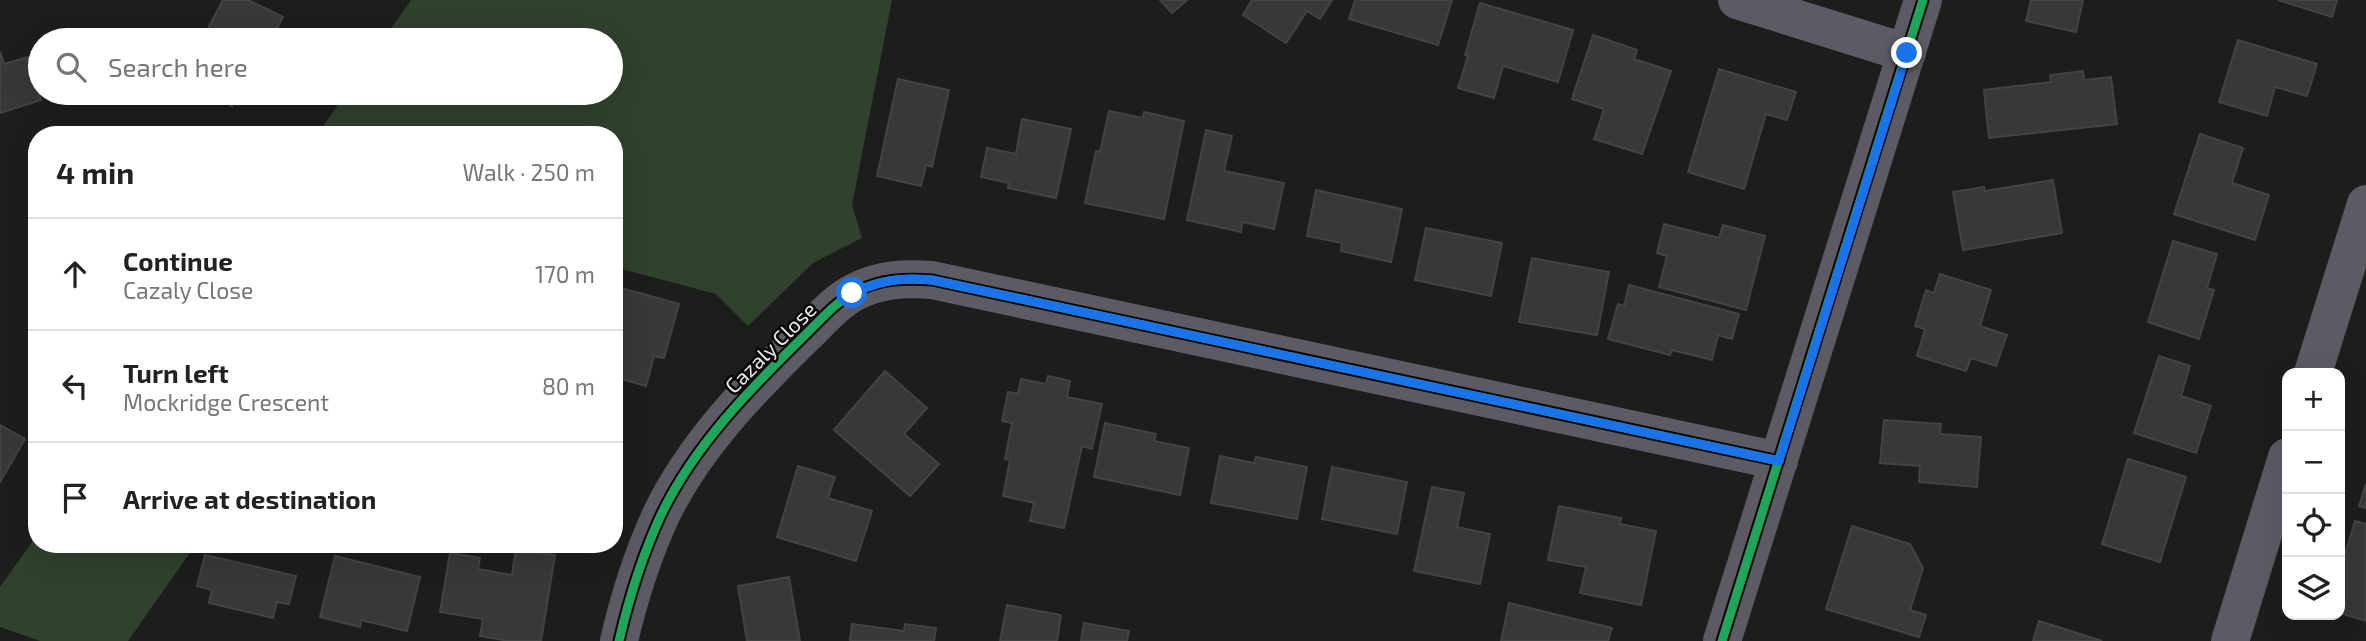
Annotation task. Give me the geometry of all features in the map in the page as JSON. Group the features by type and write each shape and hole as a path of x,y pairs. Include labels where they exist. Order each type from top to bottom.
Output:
{"street":[{"path":"1737,0 1907,53"},
{"path":"1722,641 1923,0"},
{"path":"2315,368 2366,204"},
{"name":"Cazaly Close","path":"619,641 628,604 662,513 699,453 757,383 831,310 852,293 879,282 905,278 932,280 1779,461"},
{"path":"2230,641 2282,473"}],"green space":[{"path":"411,0 892,0 852,205 862,238 813,263 748,326 716,294 623,269 623,126 323,126 338,105 623,105 623,28 391,28"},
{"path":"28,548 28,553 190,553 128,641 40,641 0,627 0,587"}],"building":[{"path":"223,0 248,0 283,17 277,28 208,28"},
{"path":"1160,0 1187,0 1172,13"},
{"path":"1252,0 1332,0 1320,19 1307,11 1286,43 1243,15"},
{"path":"1355,0 1452,0 1438,45 1349,19"},
{"path":"2031,0 2083,0 2076,32 2026,21"},
{"path":"2278,0 2337,0 2332,17"},
{"path":"1480,3 1573,30 1558,82 1503,66 1494,98 1458,88"},
{"path":"1593,35 1637,50 1634,59 1671,71 1642,154 1594,139 1604,109 1572,99"},
{"path":"2238,40 2317,64 2307,96 2275,87 2267,116 2219,102"},
{"path":"0,52 4,64 28,57 28,104 0,113"},
{"path":"1719,69 1796,92 1787,120 1766,114 1744,189 1688,172"},
{"path":"2083,71 2084,80 2111,77 2117,124 1989,138 1984,90 2051,82 2050,75"},
{"path":"898,79 949,90 932,167 926,165 921,186 877,176"},
{"path":"1109,111 1143,118 1144,112 1184,121 1164,219 1085,203 1096,151 1100,152"},
{"path":"1022,119 1071,129 1056,198 1008,188 1009,183 981,177 987,148 1016,154"},
{"path":"1206,130 1232,136 1224,171 1284,183 1274,229 1242,222 1241,232 1187,220"},
{"path":"2200,134 2243,148 2232,183 2269,195 2255,240 2174,214"},
{"path":"2053,180 2062,233 1963,250 1953,192 1984,187 1985,191"},
{"path":"1316,190 1402,209 1391,262 1341,251 1342,243 1307,236"},
{"path":"1664,224 1719,238 1723,225 1765,236 1746,310 1659,287 1667,256 1657,253"},
{"path":"1426,228 1502,243 1491,296 1415,280"},
{"path":"2173,241 2217,254 2207,288 2214,290 2199,339 2148,322"},
{"path":"1532,258 1609,272 1597,335 1519,322"},
{"path":"1940,274 1991,290 1980,326 2007,335 1996,366 1971,358 1966,371 1917,356 1925,329 1915,326 1926,290 1934,293"},
{"path":"1629,285 1739,314 1732,339 1718,335 1712,360 1672,350 1670,355 1608,339 1618,304 1624,306"},
{"path":"623,288 679,304 664,358 654,356 646,386 623,380"},
{"path":"2159,356 2190,366 2181,396 2211,406 2196,453 2134,433"},
{"path":"885,371 927,408 904,434 939,464 910,496 834,430"},
{"path":"1048,376 1070,381 1067,397 1102,404 1092,449 1082,446 1064,528 1030,521 1034,503 1003,496 1010,460 1005,459 1012,423 1002,421 1008,392 1018,394 1021,379 1046,384"},
{"path":"1884,420 1941,424 1940,434 1981,437 1977,487 1919,482 1920,466 1880,463"},
{"path":"1105,423 1156,434 1154,441 1189,448 1180,495 1094,477"},
{"path":"0,425 25,439 0,482"},
{"path":"1220,456 1254,463 1256,457 1307,467 1297,519 1211,503"},
{"path":"2128,459 2186,477 2160,562 2102,544"},
{"path":"798,466 835,477 828,498 872,511 856,561 777,537"},
{"path":"1332,467 1407,482 1397,534 1322,519"},
{"path":"2366,484 2366,508 2359,506"},
{"path":"1432,487 1464,493 1457,527 1490,534 1480,584 1414,571"},
{"path":"1559,506 1621,518 1620,524 1656,531 1641,605 1580,593 1586,567 1548,560"},
{"path":"2355,521 2366,524 2366,621 2345,615 2345,555"},
{"path":"1852,526 1910,544 1923,568 1910,610 1926,615 1919,637 1826,609"},
{"path":"450,553 480,558 478,569 512,575 515,553 555,555 541,641 509,641 480,636 483,619 440,612"},
{"path":"205,555 296,576 289,604 277,602 273,618 209,603 212,590 197,586"},
{"path":"335,556 420,577 407,631 361,620 360,627 320,617"},
{"path":"789,577 800,641 747,641 738,586"},
{"path":"1509,603 1612,628 1608,641 1501,641"},
{"path":"1007,605 1061,615 1057,641 1000,641"},
{"path":"2039,621 2102,641 2033,641"},
{"path":"1084,623 1129,631 1127,641 1081,641"},
{"path":"852,624 904,631 905,624 936,628 934,641 850,641"}],"cycle path":[{"path":"1722,641 1923,0"},
{"path":"619,641 654,530 674,490 706,442 763,377 834,307 864,288 892,280 932,280 1779,461"}],"route":[{"path":"852,293 879,282 905,278 932,280 1779,461 1907,53"}]}
